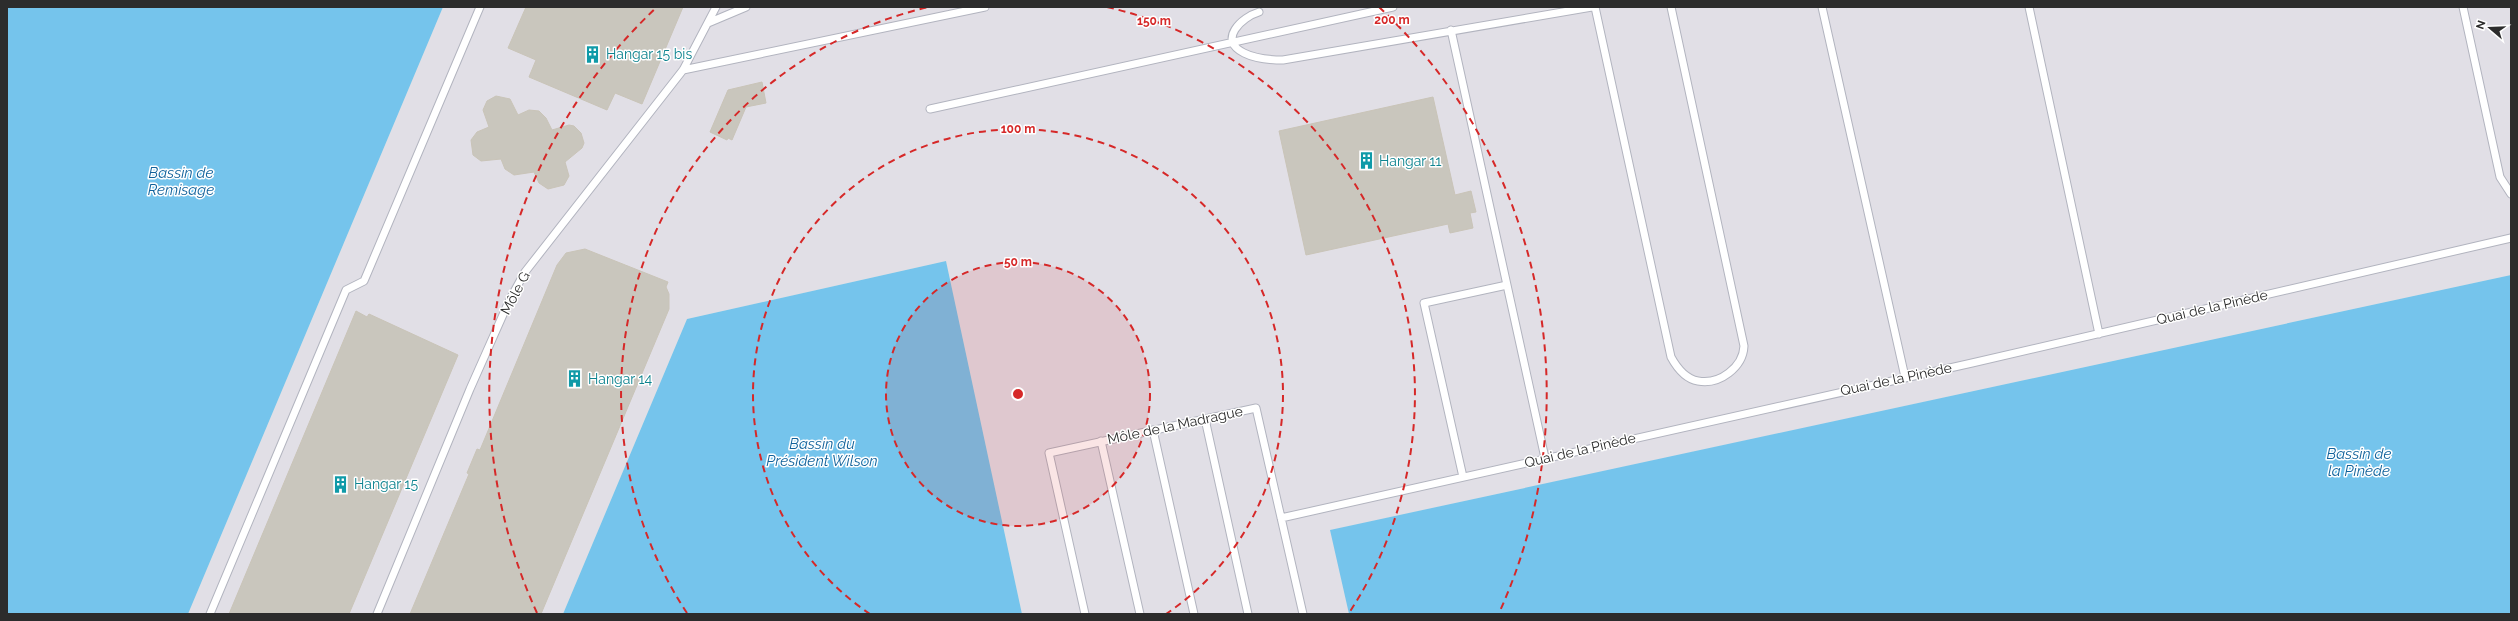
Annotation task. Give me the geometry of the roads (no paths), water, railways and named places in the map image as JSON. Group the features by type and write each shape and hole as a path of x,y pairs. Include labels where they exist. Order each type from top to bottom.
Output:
{"lane":[{"path":"210,614 346,290 364,281 480,7"},
{"name":"Môle G","path":"377,614 470,389 515,288 525,272 683,70 716,7"},
{"path":"708,23 746,7"},
{"path":"683,70 985,7"},
{"path":"930,109 1393,7"},
{"path":"1259,12 1239,22 1234,31 1234,42 1242,52 1253,56 1284,60 1451,30 1594,7 1671,358 1679,369 1688,377 1699,381 1712,380 1724,376 1737,366 1744,353 1744,346 1671,7"},
{"path":"1822,7 1905,377"},
{"path":"2029,7 2099,334"},
{"path":"2463,7 2500,177 2511,194"},
{"path":"1451,30 1545,458"},
{"name":"Quai de la Pinède","path":"1281,518 2099,334 2511,238"},
{"path":"1463,477 1424,303 1507,285"},
{"name":"Môle de la Madrague","path":"1085,614 1049,453 1256,408 1303,614"},
{"path":"1205,419 1248,614"},
{"path":"1153,430 1194,614"},
{"path":"1101,441 1140,614"}],"water":[{"name":"Bassin de Remisage","path":"7,7 443,7 188,614 7,614"},
{"name":"Bassin du Président Wilson","path":"946,261 1022,614 563,614 687,319"},
{"name":"Bassin de la Pinède","path":"2511,275 2511,614 1349,614 1330,530"}],"place":[{"name":"Hangar 15 bis","path":"593,54"},
{"name":"Hangar 11","path":"1366,161"},
{"name":"Hangar 14","path":"575,379"},
{"name":"Hangar 15","path":"341,484"}]}
